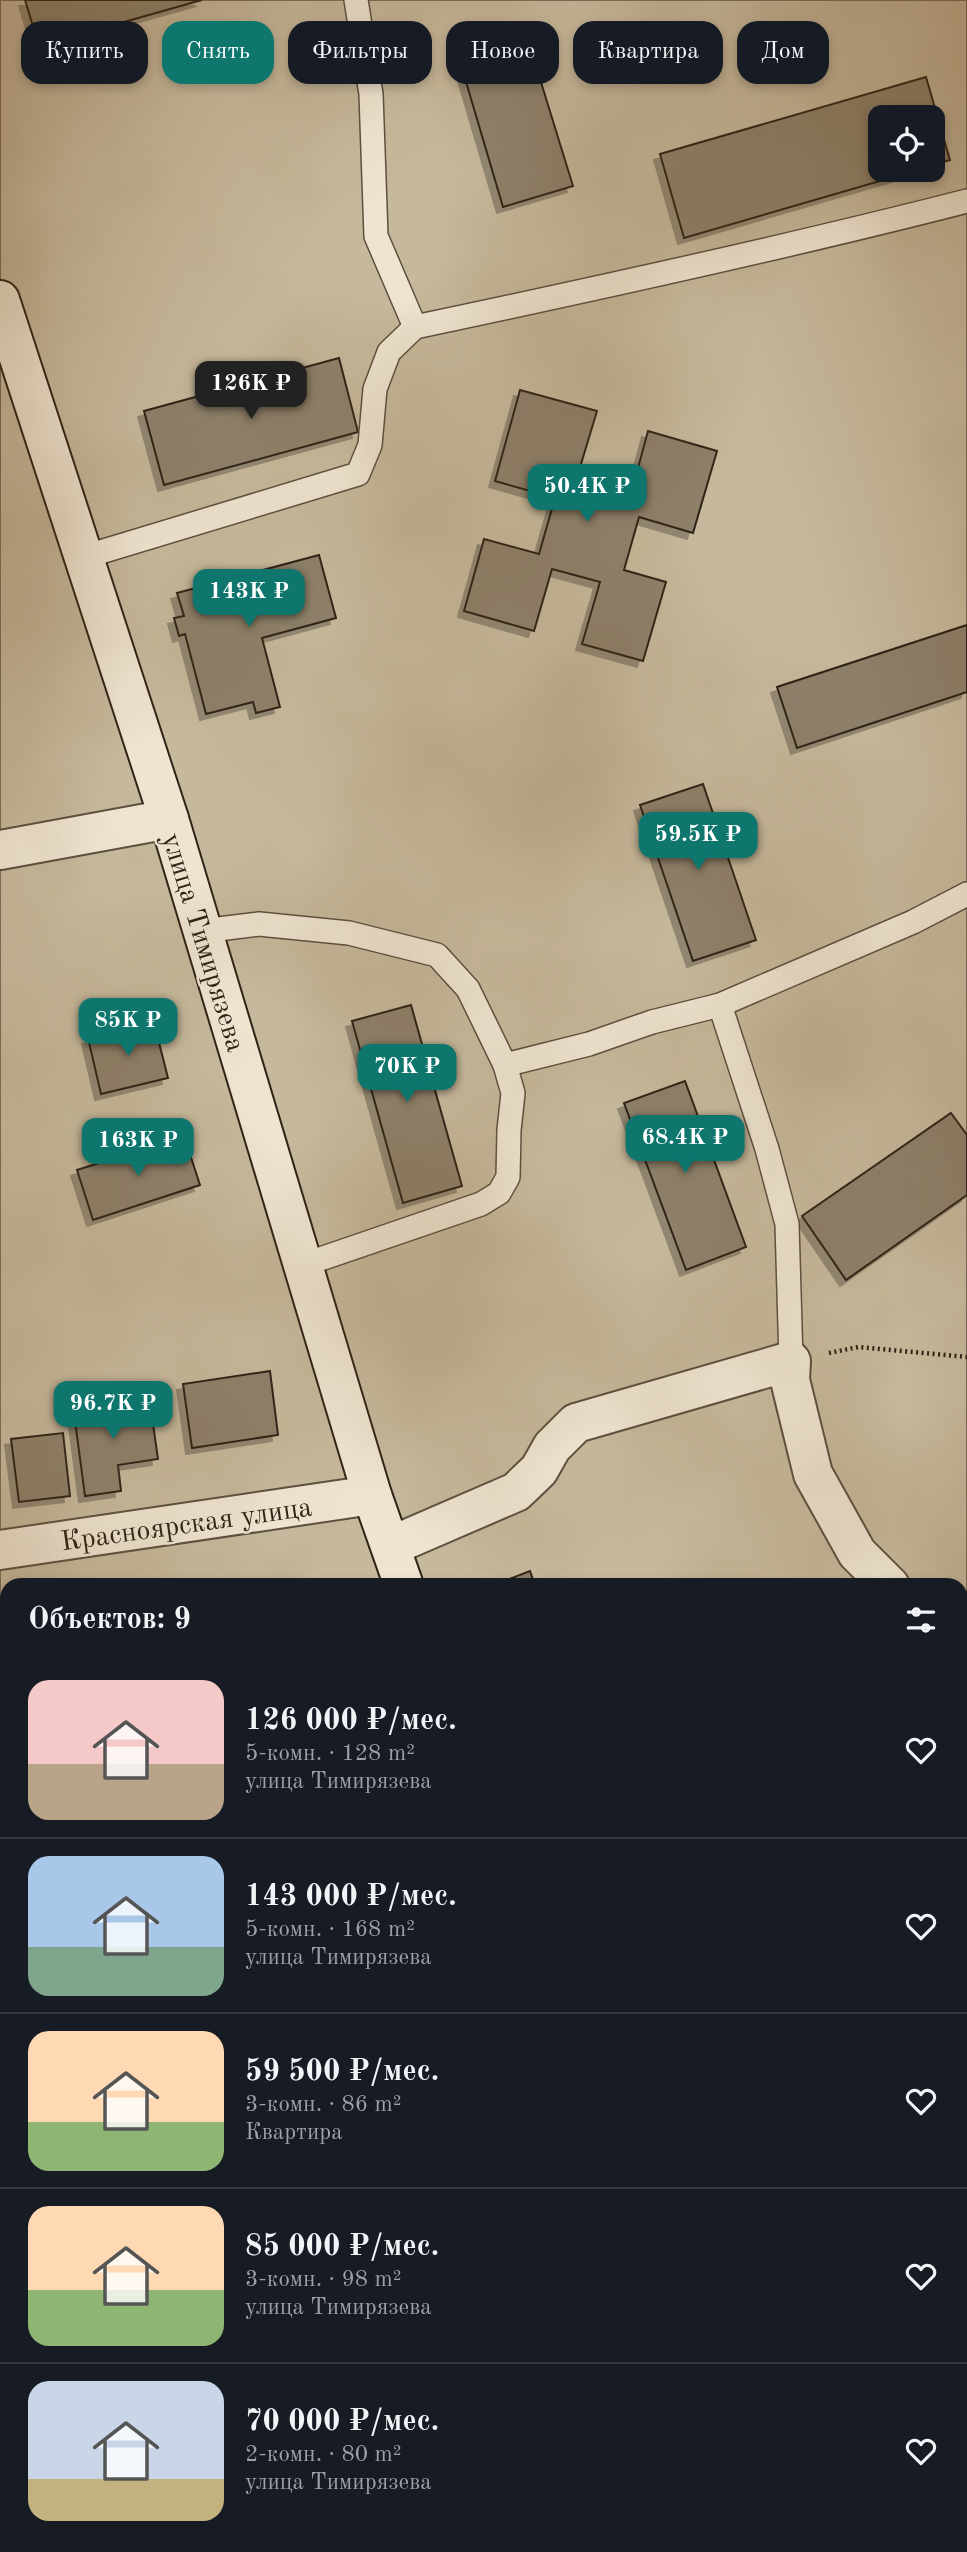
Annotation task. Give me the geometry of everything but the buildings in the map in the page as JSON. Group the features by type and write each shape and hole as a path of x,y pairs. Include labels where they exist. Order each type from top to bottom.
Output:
{"street":[{"name":"улица Тимирязева","path":"0,300 169,819 372,1495 401,1578"},
{"path":"0,850 169,819"},
{"path":"391,1546 516,1492 539,1470 552,1447 576,1423 791,1361 790,1380 813,1474 857,1553 882,1578"},
{"name":"Красноярская улица","path":"0,1550 372,1495"}],"lane":[{"path":"356,0 371,94 376,236 415,327"},
{"path":"84,557 358,474 370,445 375,389 389,352 415,327 653,277 967,201"},
{"path":"505,1065 590,1044 652,1022 720,1005 901,927 967,894"},
{"path":"202,931 259,924 349,933 437,955 468,989 505,1065 513,1093 508,1177 499,1193 481,1204 303,1265"},
{"path":"720,1005 767,1149 787,1224 791,1361"}],"path":[{"path":"791,1361 858,1347 967,1357"}],"shaded area":[{"path":"0,0 967,0 967,1578 0,1578"}]}
